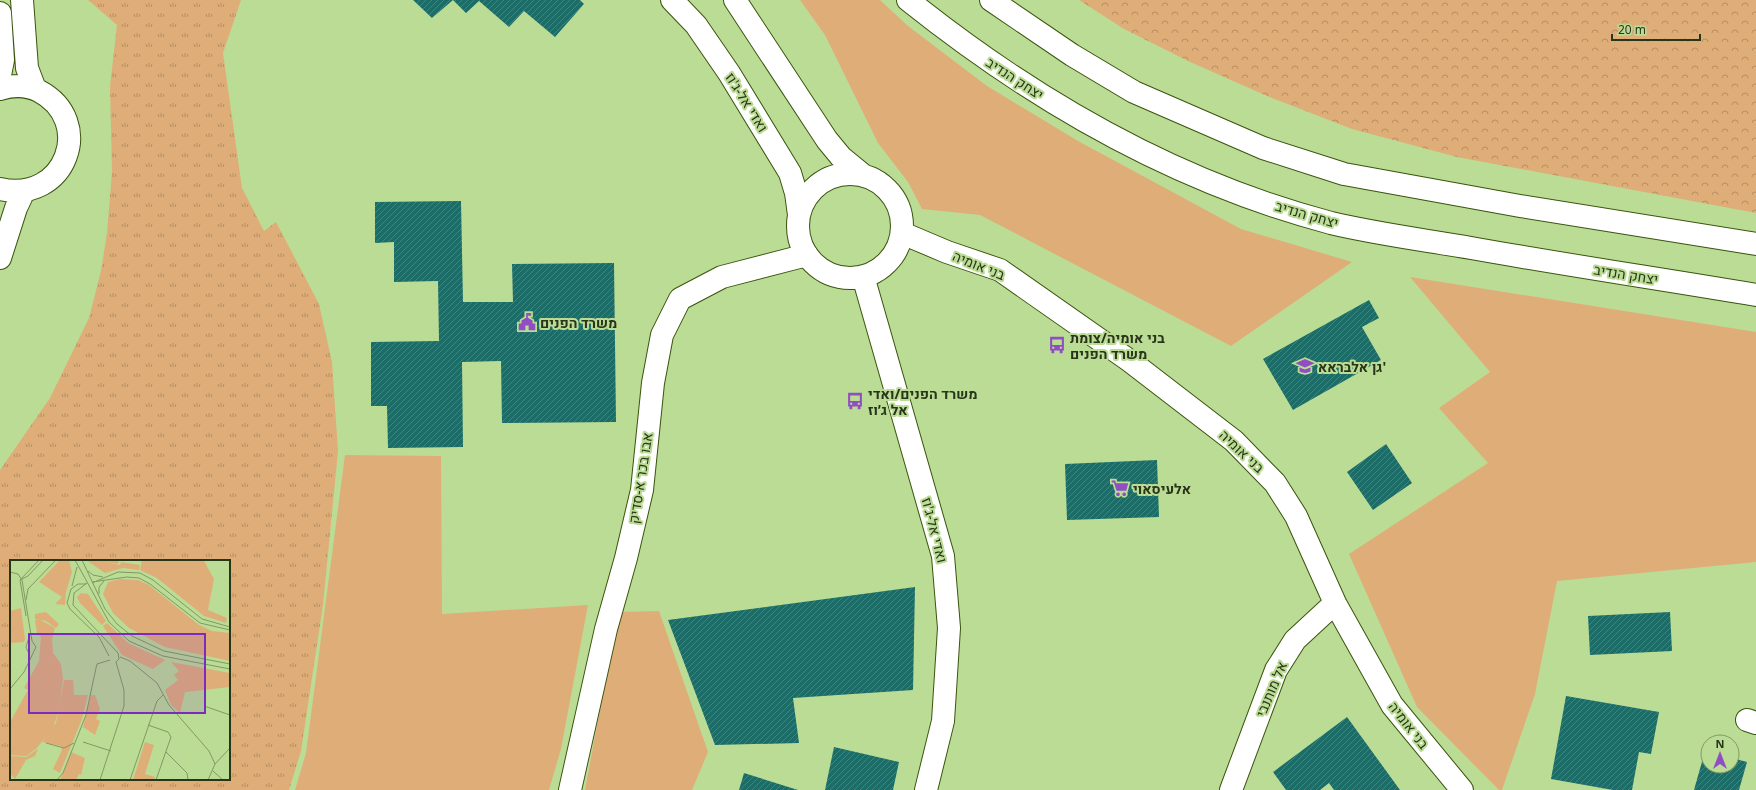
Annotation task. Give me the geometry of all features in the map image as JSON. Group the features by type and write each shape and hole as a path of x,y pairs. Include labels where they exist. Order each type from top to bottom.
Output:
{"main road":[{"path":"22,0 27,68 35,89"},
{"name":"ואדי אל-ג'וז","path":"672,0 696,25 729,73 786,166 796,192 799,215"},
{"path":"735,0 827,140 841,157 863,176"},
{"name":"יצחק הנדיב","path":"908,0 996,66 1111,136 1179,168 1246,195 1332,223 1504,254 1756,295"},
{"path":"991,0 1072,55 1134,92 1264,148 1337,172 1520,206 1756,244"},
{"path":"0,13 3,60 0,75"},
{"path":"0,89 21,86 35,89 47,96 58,106 65,118 69,132 69,146 65,160 58,172 47,182 36,188 24,191 11,191 0,188"},
{"path":"848,174 863,176 877,181 889,191 897,203 902,218 902,233 898,248 889,260 878,270 863,276 847,278 832,274 818,266 806,255 800,242 798,228 799,215 805,199 816,186 831,177 848,174"},
{"path":"0,258 11,222 24,191"},
{"name":"בני אומיה","path":"902,233 947,252 1000,270 1130,361 1234,441 1275,483 1296,516 1335,603 1392,705 1462,790"},
{"name":"אבו בכר א-סדיק","path":"570,790 606,629 626,558 642,490 653,383 662,334 680,298 722,277 806,255"},
{"name":"ואדי אל-ג'וז","path":"863,276 943,556 949,628 946,682 943,721 926,790"},
{"name":"אל מותנבי","path":"1231,790 1276,670 1295,640 1335,603"}],"green space":[{"path":"88,0 241,0 223,53 242,188 264,231 276,222 319,304 332,362 338,451 323,605 301,751 289,790 0,790 0,470 50,398 89,318 101,271 107,233 112,172 110,86 117,25"},
{"path":"800,0 880,0 908,26 987,86 1078,141 1241,229 1352,262 1231,346 980,215 922,209 908,182 878,143 825,35"},
{"path":"1079,0 1756,0 1756,213 1457,157 1352,129 1267,96 1188,61 1124,29"},
{"path":"1410,277 1756,332 1756,562 1557,581 1535,694 1502,790 1499,790 1417,707 1349,554 1488,463 1439,408 1490,372"},
{"path":"345,455 441,456 442,614 588,605 561,749 549,790 295,790 306,753"},
{"path":"659,611 708,752 692,790 585,790 618,612"}],"building":[{"path":"413,0 453,0 432,18"},
{"path":"453,0 580,0 584,4 555,37 524,11 509,27 479,1 466,13"},
{"name":"משרד הפנים","path":"461,201 463,302 513,302 512,264 614,263 616,422 502,423 501,361 462,362 463,447 388,448 387,406 371,406 371,342 439,341 438,281 394,282 394,242 375,243 375,202"},
{"path":"1369,300 1379,318 1362,327 1381,360 1293,410 1263,359"},
{"path":"1386,444 1412,483 1373,510 1347,472"},
{"path":"1157,460 1159,517 1067,520 1065,464"},
{"path":"915,587 913,690 793,698 799,743 715,745 668,620"},
{"path":"1670,612 1672,651 1590,655 1588,616"},
{"path":"1566,696 1659,712 1651,754 1639,752 1632,790 1613,790 1551,779"},
{"path":"1347,717 1400,790 1334,790 1329,783 1320,790 1286,790 1273,772"},
{"path":"834,747 899,762 893,790 825,790"},
{"path":"1740,760 1747,762 1739,790 1694,790 1700,769 1700,774 1740,774"},
{"path":"744,773 798,790 739,790"}],"place":[{"name":"משרד הפנים","path":"527,322"},
{"name":"בני אומיה/צומת משרד הפנים","path":"1057,345"},
{"name":"גן אלבראא'","path":"1305,366"},
{"name":"משרד הפנים/ואדי אל ג׳וז","path":"855,401"},
{"name":"אלעיסאוי","path":"1120,488"}]}
